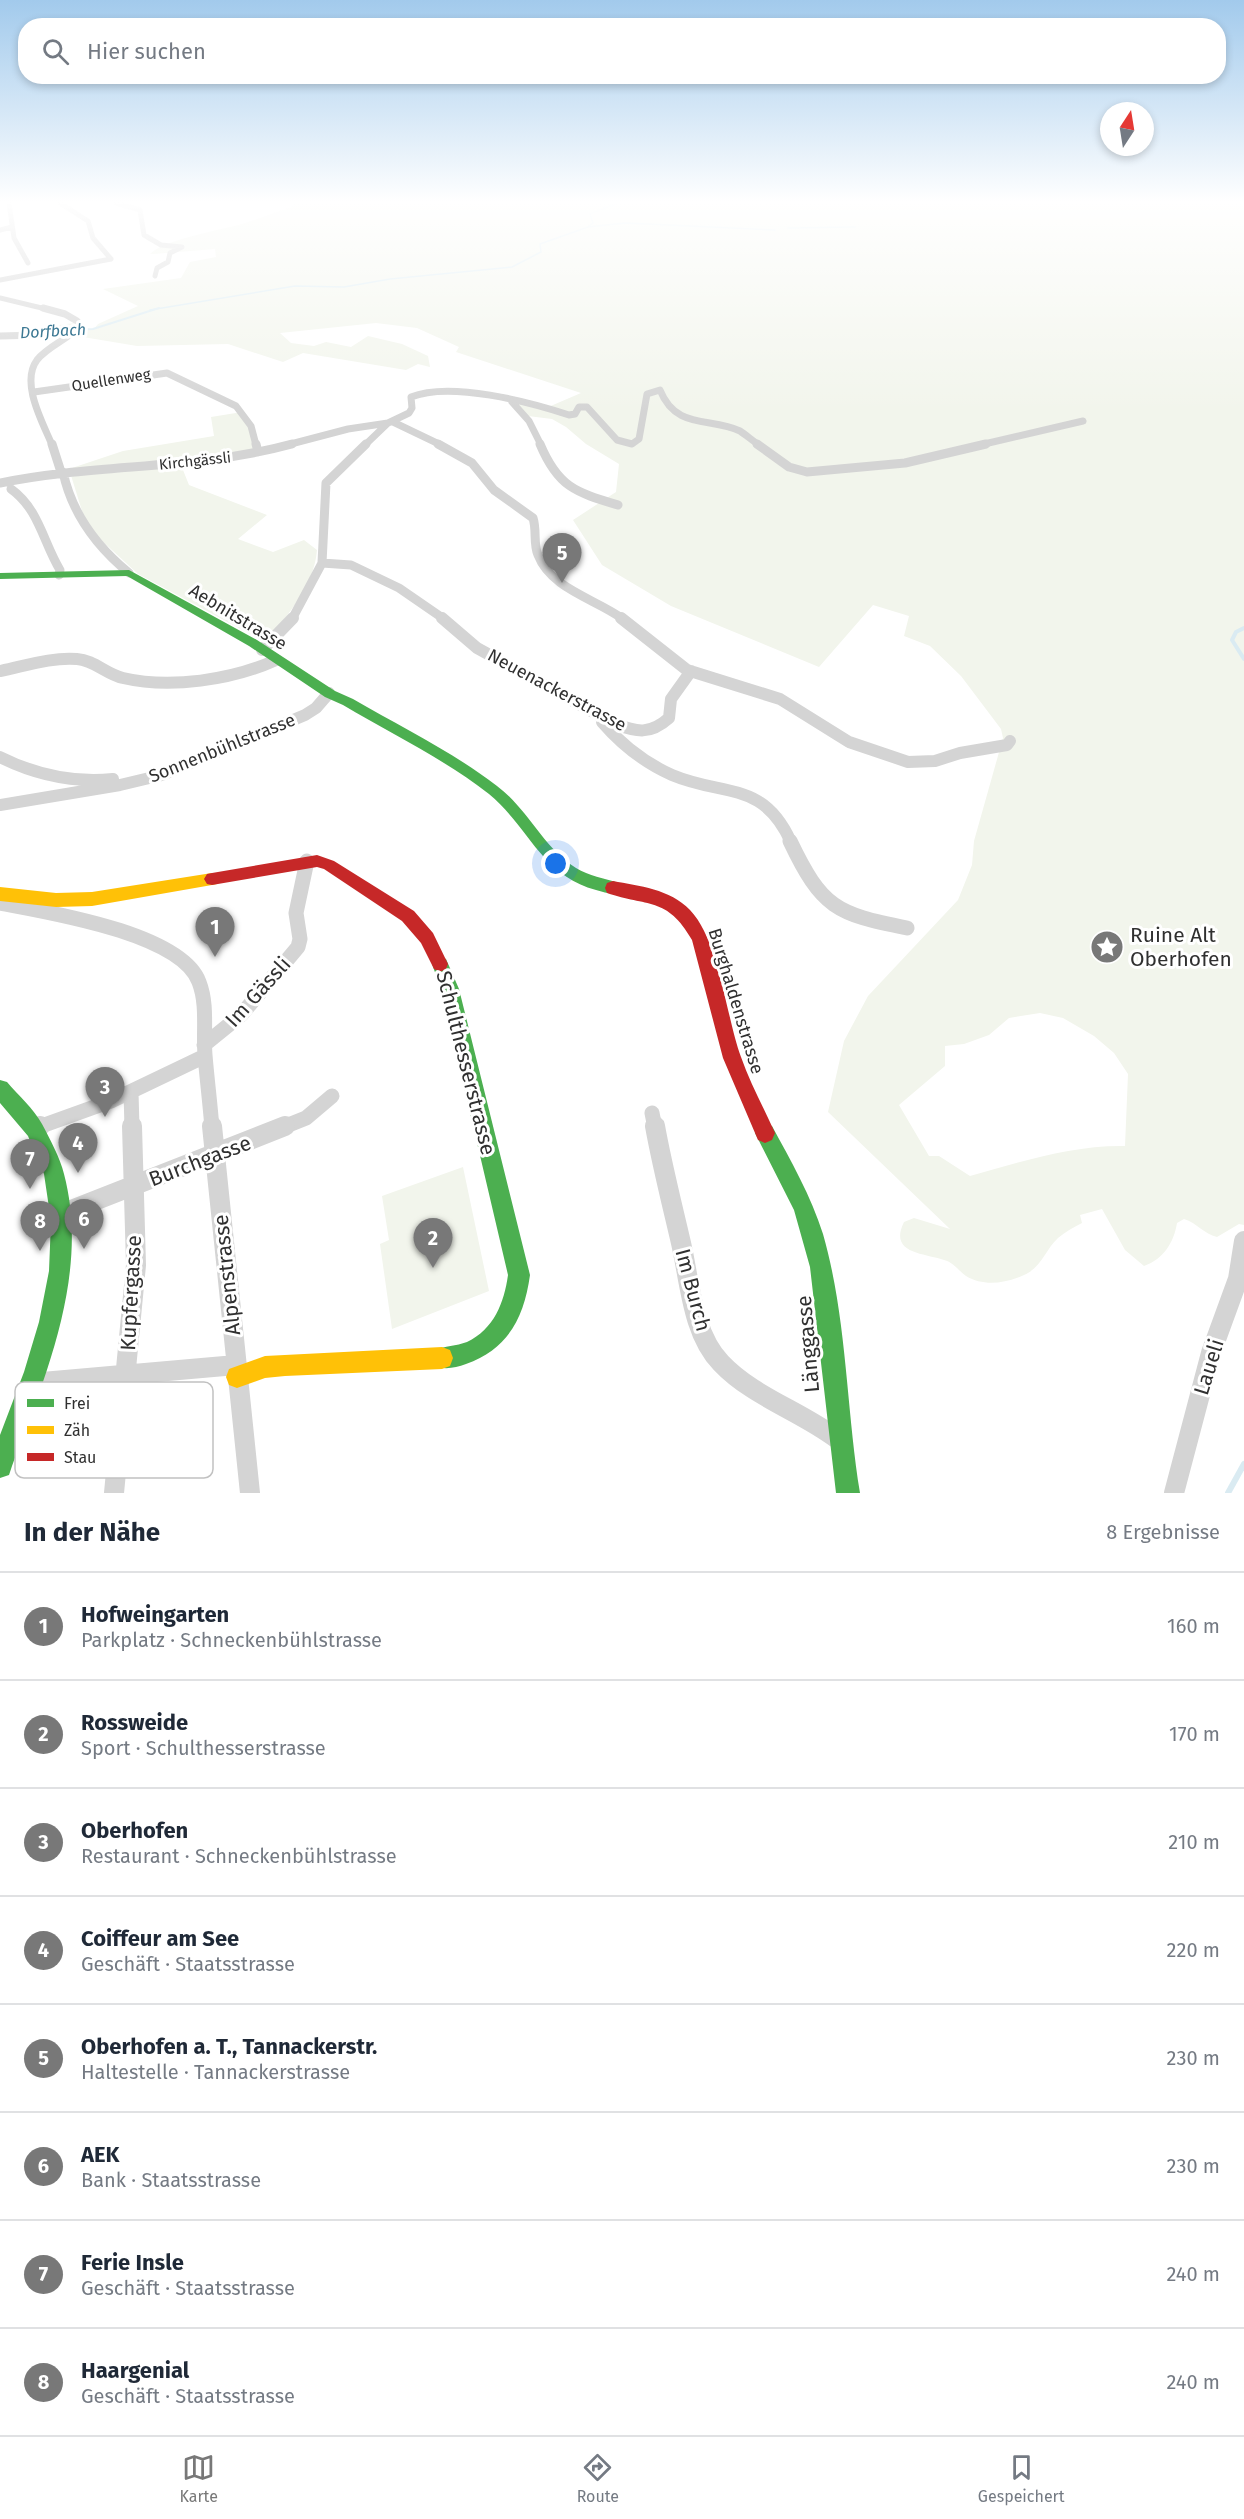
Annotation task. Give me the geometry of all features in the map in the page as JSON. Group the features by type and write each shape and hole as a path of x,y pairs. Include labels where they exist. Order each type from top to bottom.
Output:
{"street":[{"path":"0,280 39,273"},
{"path":"0,298 29,307 68,314 77,318 77,321"},
{"path":"0,336 79,334"},
{"path":"2,345 9,336"},
{"name":"Aebnitstrasse","path":"67,337 34,366 31,375 34,392 71,501 86,527 129,573 262,650 329,693"},
{"name":"Quellenweg","path":"34,392 167,373 236,406 251,426 258,452"},
{"path":"262,650 296,615 322,563 326,483 391,422 409,413 412,396 424,390 511,401 546,408 570,416 575,414 579,407 587,407 618,442 633,444 641,434 647,394 660,390 664,400 687,420 740,431 789,466 807,472 905,463 1083,421"},
{"path":"511,401 530,419 560,479 584,495 618,505"},
{"path":"391,422 451,450 472,463 494,490 533,518 537,526 537,554 547,569 571,590 615,614 691,671 780,699 836,736 864,748 913,763 1006,745 1010,741"},
{"name":"Kirchgässli","path":"0,483 62,472 169,466 258,452 351,426 391,422"},
{"path":"11,489 26,500 37,515 50,554 59,568 59,575"},
{"name":"Neuenackerstrasse","path":"322,563 351,565 399,588 434,610 477,648 599,716 631,730 654,729 669,718 671,699 691,671"},
{"path":"0,576 129,573"},
{"path":"0,671 75,658 95,662 123,679 163,682 250,670 276,660"},
{"name":"Sonnenbühlstrasse","path":"0,805 135,782 183,767 288,723 316,708 329,693"},
{"name":"Burghaldenstrasse","path":"329,693 348,702 500,794 527,824 555,862 573,875 593,883 666,899 682,908 692,920 700,938 737,1072 799,1195"},
{"path":"599,716 603,725 656,767 685,780 744,794 767,806 782,822 814,888 834,907 858,918 908,928"},
{"path":"0,757 36,774 99,780 130,777 135,782"},
{"name":"Schulthesserstrasse","path":"0,894 56,900 92,899 152,891 307,861 330,864 409,915 436,951 450,989 519,1275 517,1302 506,1321 484,1344 462,1357 285,1365 236,1371 126,1374 41,1382"},
{"name":"Im Gässli","path":"35,1128 131,1092 205,1051 300,944 296,913 307,861"},
{"name":"Alpenstrasse","path":"0,903 63,915 155,943 177,954 191,967 200,986 236,1371 250,1493"},
{"path":"0,1089 16,1102 35,1128 53,1163 61,1214 62,1244 54,1298 30,1382"},
{"name":"Kupfergasse","path":"125,1382 136,1265 131,1092"},
{"name":"Burchgasse","path":"61,1214 306,1118 332,1096"},
{"name":"Im Burch","path":"652,1113 664,1179 700,1325 710,1350 722,1364 741,1379 802,1413 837,1438"},
{"name":"Länggasse","path":"799,1195 813,1234 825,1289 837,1438 848,1493"},
{"name":"Laueli","path":"1174,1493 1211,1353 1238,1279 1244,1241"},
{"path":"0,1466 15,1424"},
{"name":"Kupfergasse","path":"114,1493 116,1478"}],"shaded area":[{"path":"184,273 1244,273 1244,1225 1239,1224 1217,1237 1184,1219 1177,1223 1167,1249 1157,1259 1144,1266 1125,1250 1102,1209 1080,1215 1082,1223 1058,1238 1030,1272 1002,1282 988,1283 966,1276 947,1261 919,1253 905,1246 900,1233 904,1222 914,1218 950,1229 828,1112 844,1041 868,996 958,900 972,865 974,841 1003,738 1001,729 961,676 930,646 904,636 909,616 873,605 819,667 671,606 602,565 573,520 616,492 619,464 586,444 566,427 552,419 528,416 511,401 546,408 581,393 456,352 459,347 417,328 376,323 280,333 291,343 314,346 326,342 351,347 368,336 402,344 428,356 430,367 418,364 406,370 303,353 283,362 228,344 137,346 83,337 5,334 76,323 76,328 94,329 98,324 138,306 103,289 181,278","holes":["1040,1013 1063,1018 1094,1036 1114,1053 1128,1074 1125,1146 1066,1151 970,1176 939,1156 929,1156 899,1105 945,1066 945,1046 964,1044 989,1035 1009,1018"]},
{"path":"242,412 246,417 258,452 181,465 189,485 267,515 238,539 273,552 304,540 317,550 311,576 299,599 265,642 138,574 87,527 69,469 123,451 214,436 211,417"},
{"path":"463,1167 489,1291 392,1329 380,1244 389,1240 382,1196"}],"waterway":[{"name":"Dorfbach","path":"156,309 295,286 344,287 390,279 454,273"},
{"name":"Dorfbach","path":"34,332 93,329 156,309"},
{"name":"Dorfbach","path":"150,310 156,309"},
{"path":"1244,628 1236,632 1232,640 1244,659"},
{"path":"1228,1493 1244,1464"}],"traffic: fast":[{"path":"0,576 129,573 253,643 330,694 348,702 458,766 493,790 510,805 544,848 570,872 588,881 613,888"},
{"path":"440,964 450,989 519,1275 512,1307 497,1333 473,1351 442,1358"},
{"path":"0,1089 34,1129 54,1173 62,1221 59,1271 50,1322 32,1382"},
{"path":"765,1133 792,1183 813,1236 826,1299 848,1493"},
{"path":"0,1466 15,1428"}],"traffic: slow":[{"path":"0,894 56,900 92,899 212,879"},
{"path":"237,1377 265,1367 285,1365 442,1358"}],"traffic: jam":[{"path":"212,879 317,861 329,865 408,916 427,938 440,964"},
{"path":"613,888 642,893 665,901 675,906 692,925 700,938 732,1058 765,1133"}],"place":[{"name":"Oberhofen a. T., Tannackerstr.","path":"562,583"},
{"name":"Ruine Alt Oberhofen","path":"1107,947"},
{"name":"Hofweingarten","path":"215,957"},
{"name":"Oberhofen","path":"105,1117"},
{"name":"Coiffeur am See","path":"78,1173"},
{"name":"Ferie Insle","path":"30,1189"},
{"name":"AEK","path":"84,1249"},
{"name":"Haargenial","path":"40,1251"},
{"name":"Rossweide","path":"433,1268"}]}
